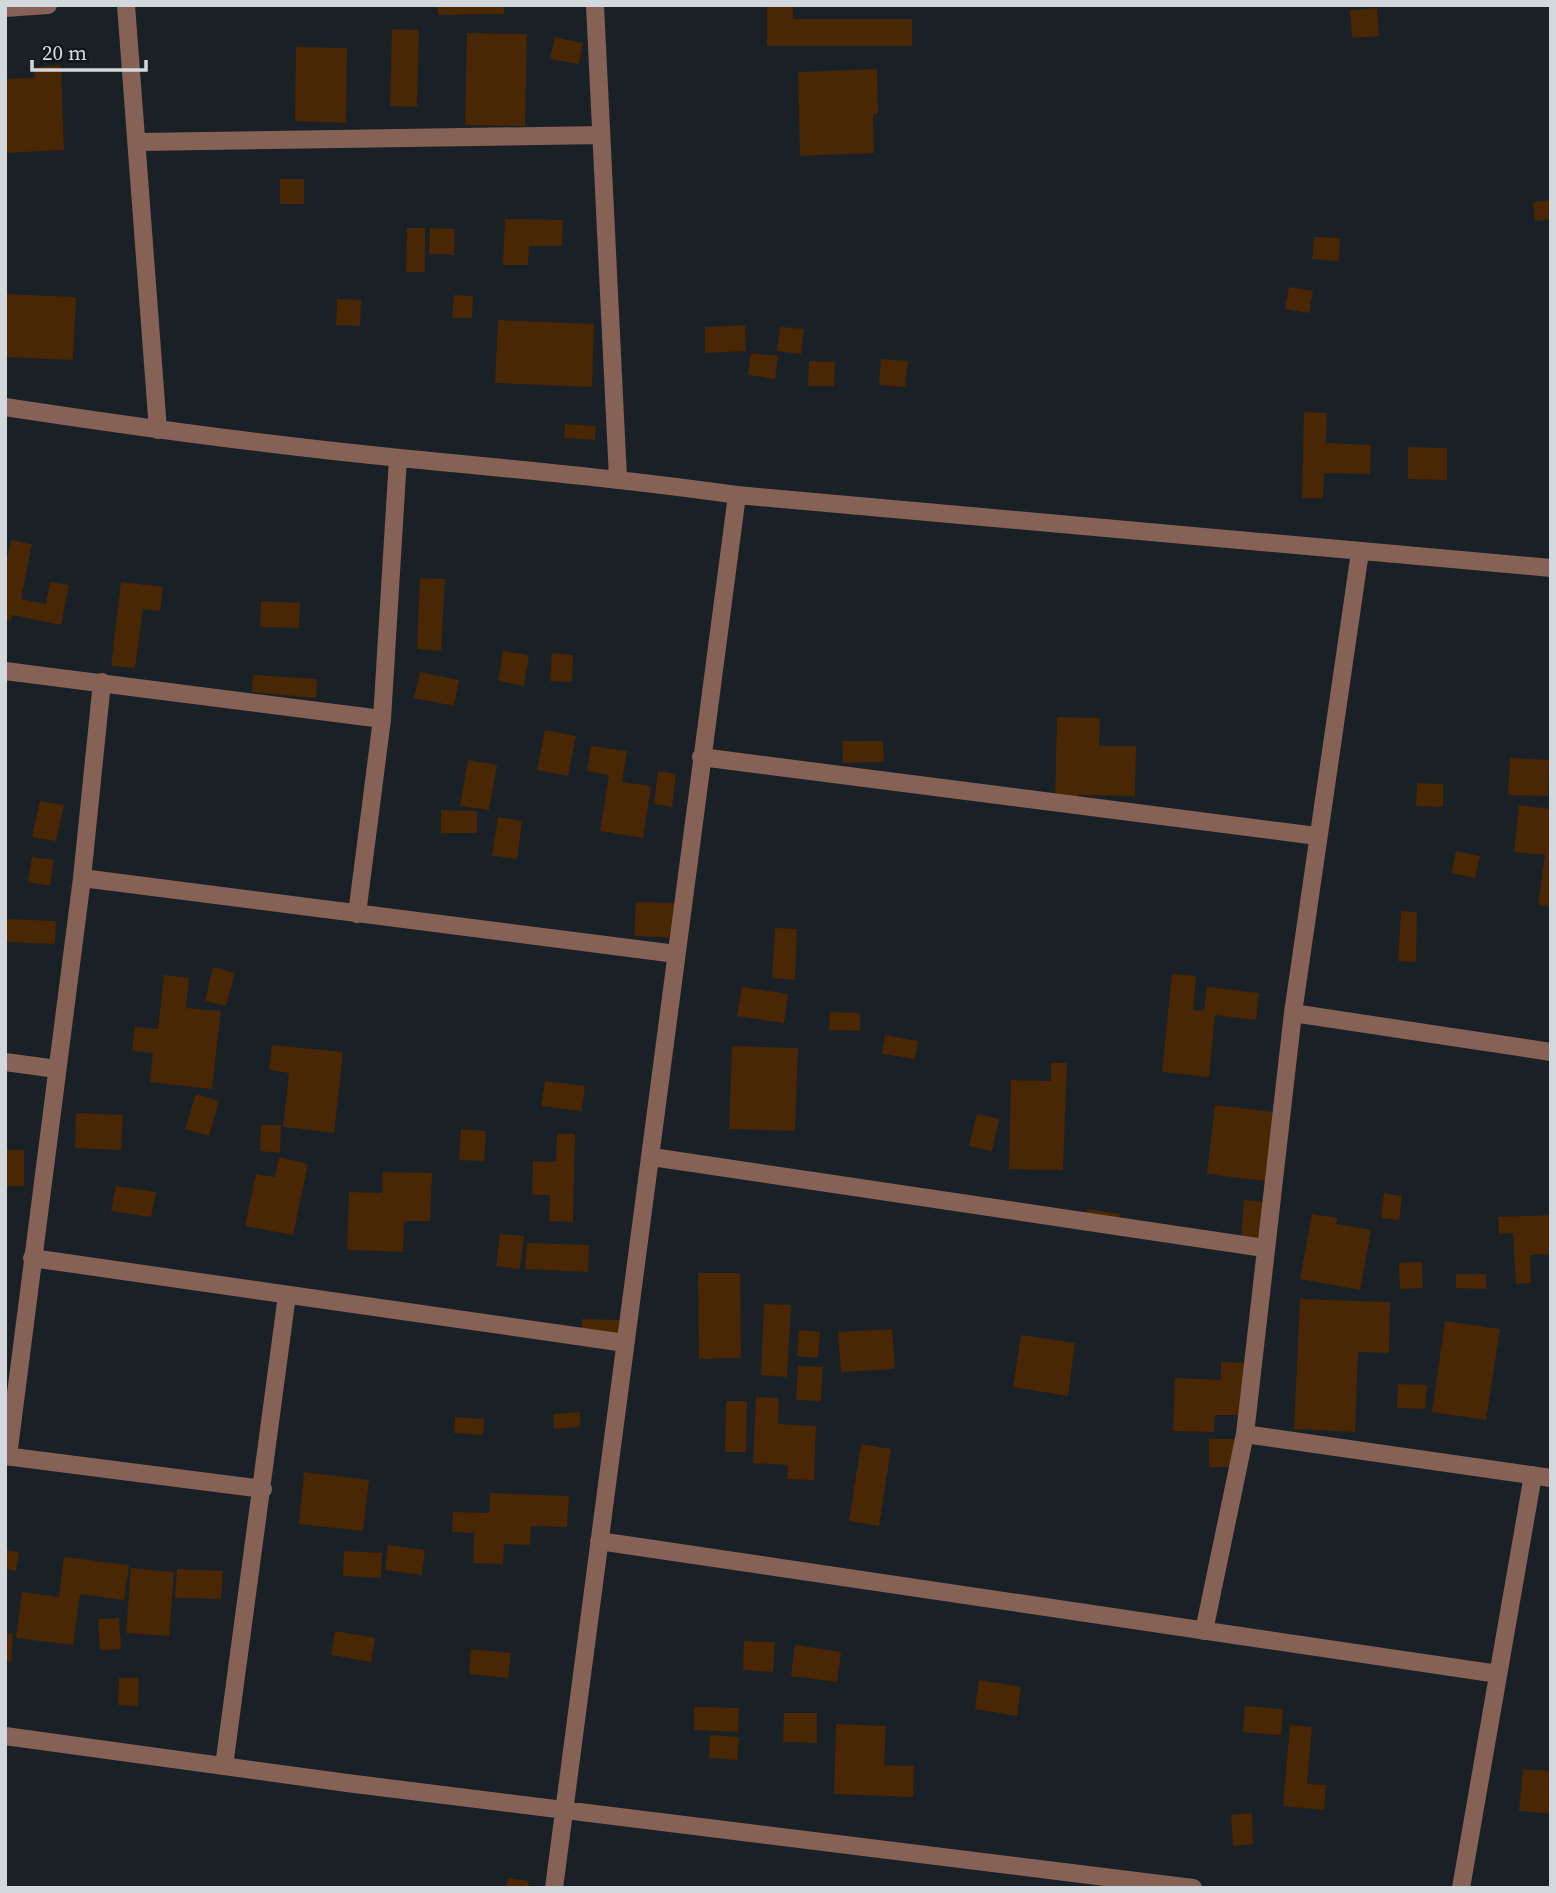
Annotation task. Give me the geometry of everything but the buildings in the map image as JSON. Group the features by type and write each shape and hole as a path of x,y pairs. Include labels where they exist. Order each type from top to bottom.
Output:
{"street":[{"path":"5,8 48,5"},
{"path":"126,5 158,430"},
{"path":"595,5 618,478"},
{"path":"138,142 601,135"},
{"path":"5,407 158,430 398,458 618,478 737,495 1551,568"},
{"path":"357,914 382,719 398,458"},
{"path":"554,1888 737,495"},
{"path":"1204,1631 1245,1434 1264,1248 1293,1013 1360,552"},
{"path":"5,671 382,719"},
{"path":"102,682 82,878 7,1456 263,1489"},
{"path":"701,757 1317,836"},
{"path":"82,878 676,954"},
{"path":"1293,1013 1551,1052"},
{"path":"5,1062 57,1069"},
{"path":"652,1157 1264,1248"},
{"path":"32,1258 625,1343"},
{"path":"224,1766 263,1489 286,1295"},
{"path":"1245,1434 1542,1477 1499,1675 1461,1888"},
{"path":"599,1541 1499,1675"},
{"path":"5,1736 564,1810 1193,1888"}]}
